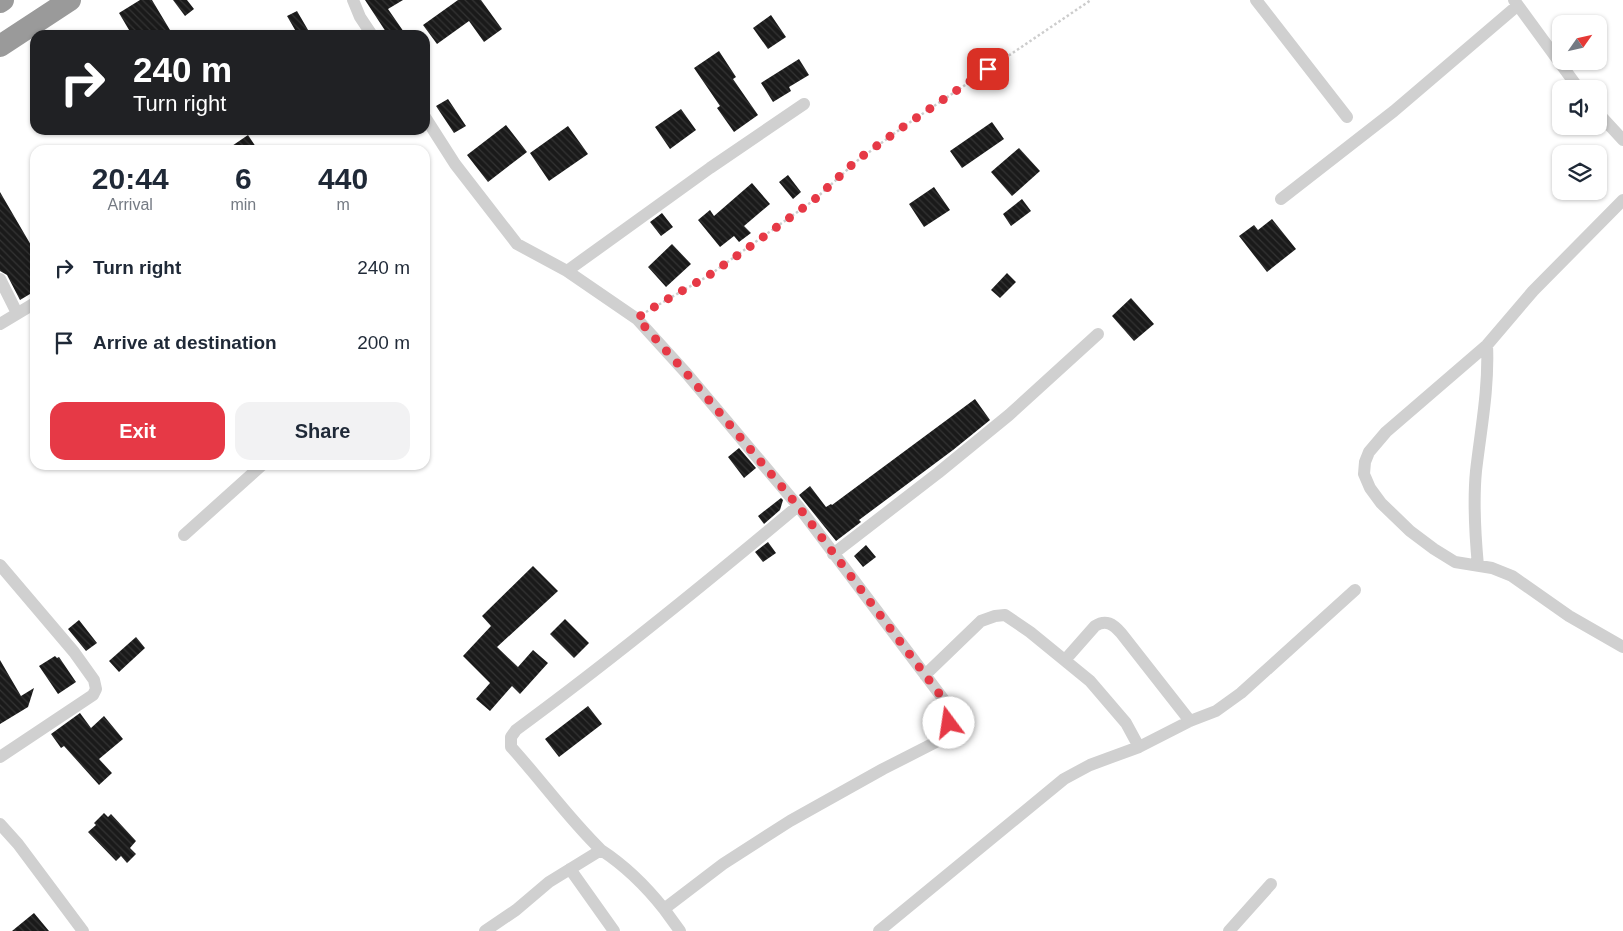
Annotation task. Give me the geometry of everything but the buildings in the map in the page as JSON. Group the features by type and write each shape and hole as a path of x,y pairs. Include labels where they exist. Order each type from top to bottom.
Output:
{"highway":[{"path":"0,46 70,0"}],"street":[{"path":"353,0 360,17 369,30"},
{"path":"1256,0 1347,117"},
{"path":"1281,199 1394,111 1515,3 1572,80"},
{"path":"567,271 804,104"},
{"path":"1607,123 1623,140"},
{"path":"430,125 456,164 517,244 545,261 567,271 637,318 687,374 798,506 944,700 948,713 949,723 947,730 938,741 875,773 790,821 723,864 664,909"},
{"path":"1623,200 1533,292 1487,345 1386,432 1369,452 1365,462 1364,474 1370,488 1381,502 1410,531 1455,562 1492,568 1512,576 1569,616 1623,647"},
{"path":"0,279 17,313"},
{"path":"0,324 30,306"},
{"path":"833,554 946,468 1009,415 1098,334"},
{"path":"1478,566 1474,526 1475,495 1476,472 1486,401 1487,345"},
{"path":"184,535 256,470"},
{"path":"680,931 654,897 622,864 601,850 580,830 535,772 511,747 511,737 516,730 626,647 798,506"},
{"path":"0,565 74,652 94,680 96,689 93,696 0,757"},
{"path":"879,931 1064,779 1090,765 1139,747 1190,720 1216,711 1241,693 1355,590"},
{"path":"925,675 981,620 1005,615 1090,681 1126,723 1139,747"},
{"path":"1065,660 1095,626 1101,622 1109,622 1121,632 1190,720"},
{"path":"0,824 18,844 83,931"},
{"path":"485,931 516,910 549,882 601,850"},
{"path":"570,868 614,931"},
{"path":"1229,931 1271,884"}],"path":[{"path":"637,318 708,276 814,200 857,160 1092,0"}],"route":[{"path":"949,723 944,700 798,506 687,374 637,318 708,276 748,248 814,200 857,160 988,69"}]}
